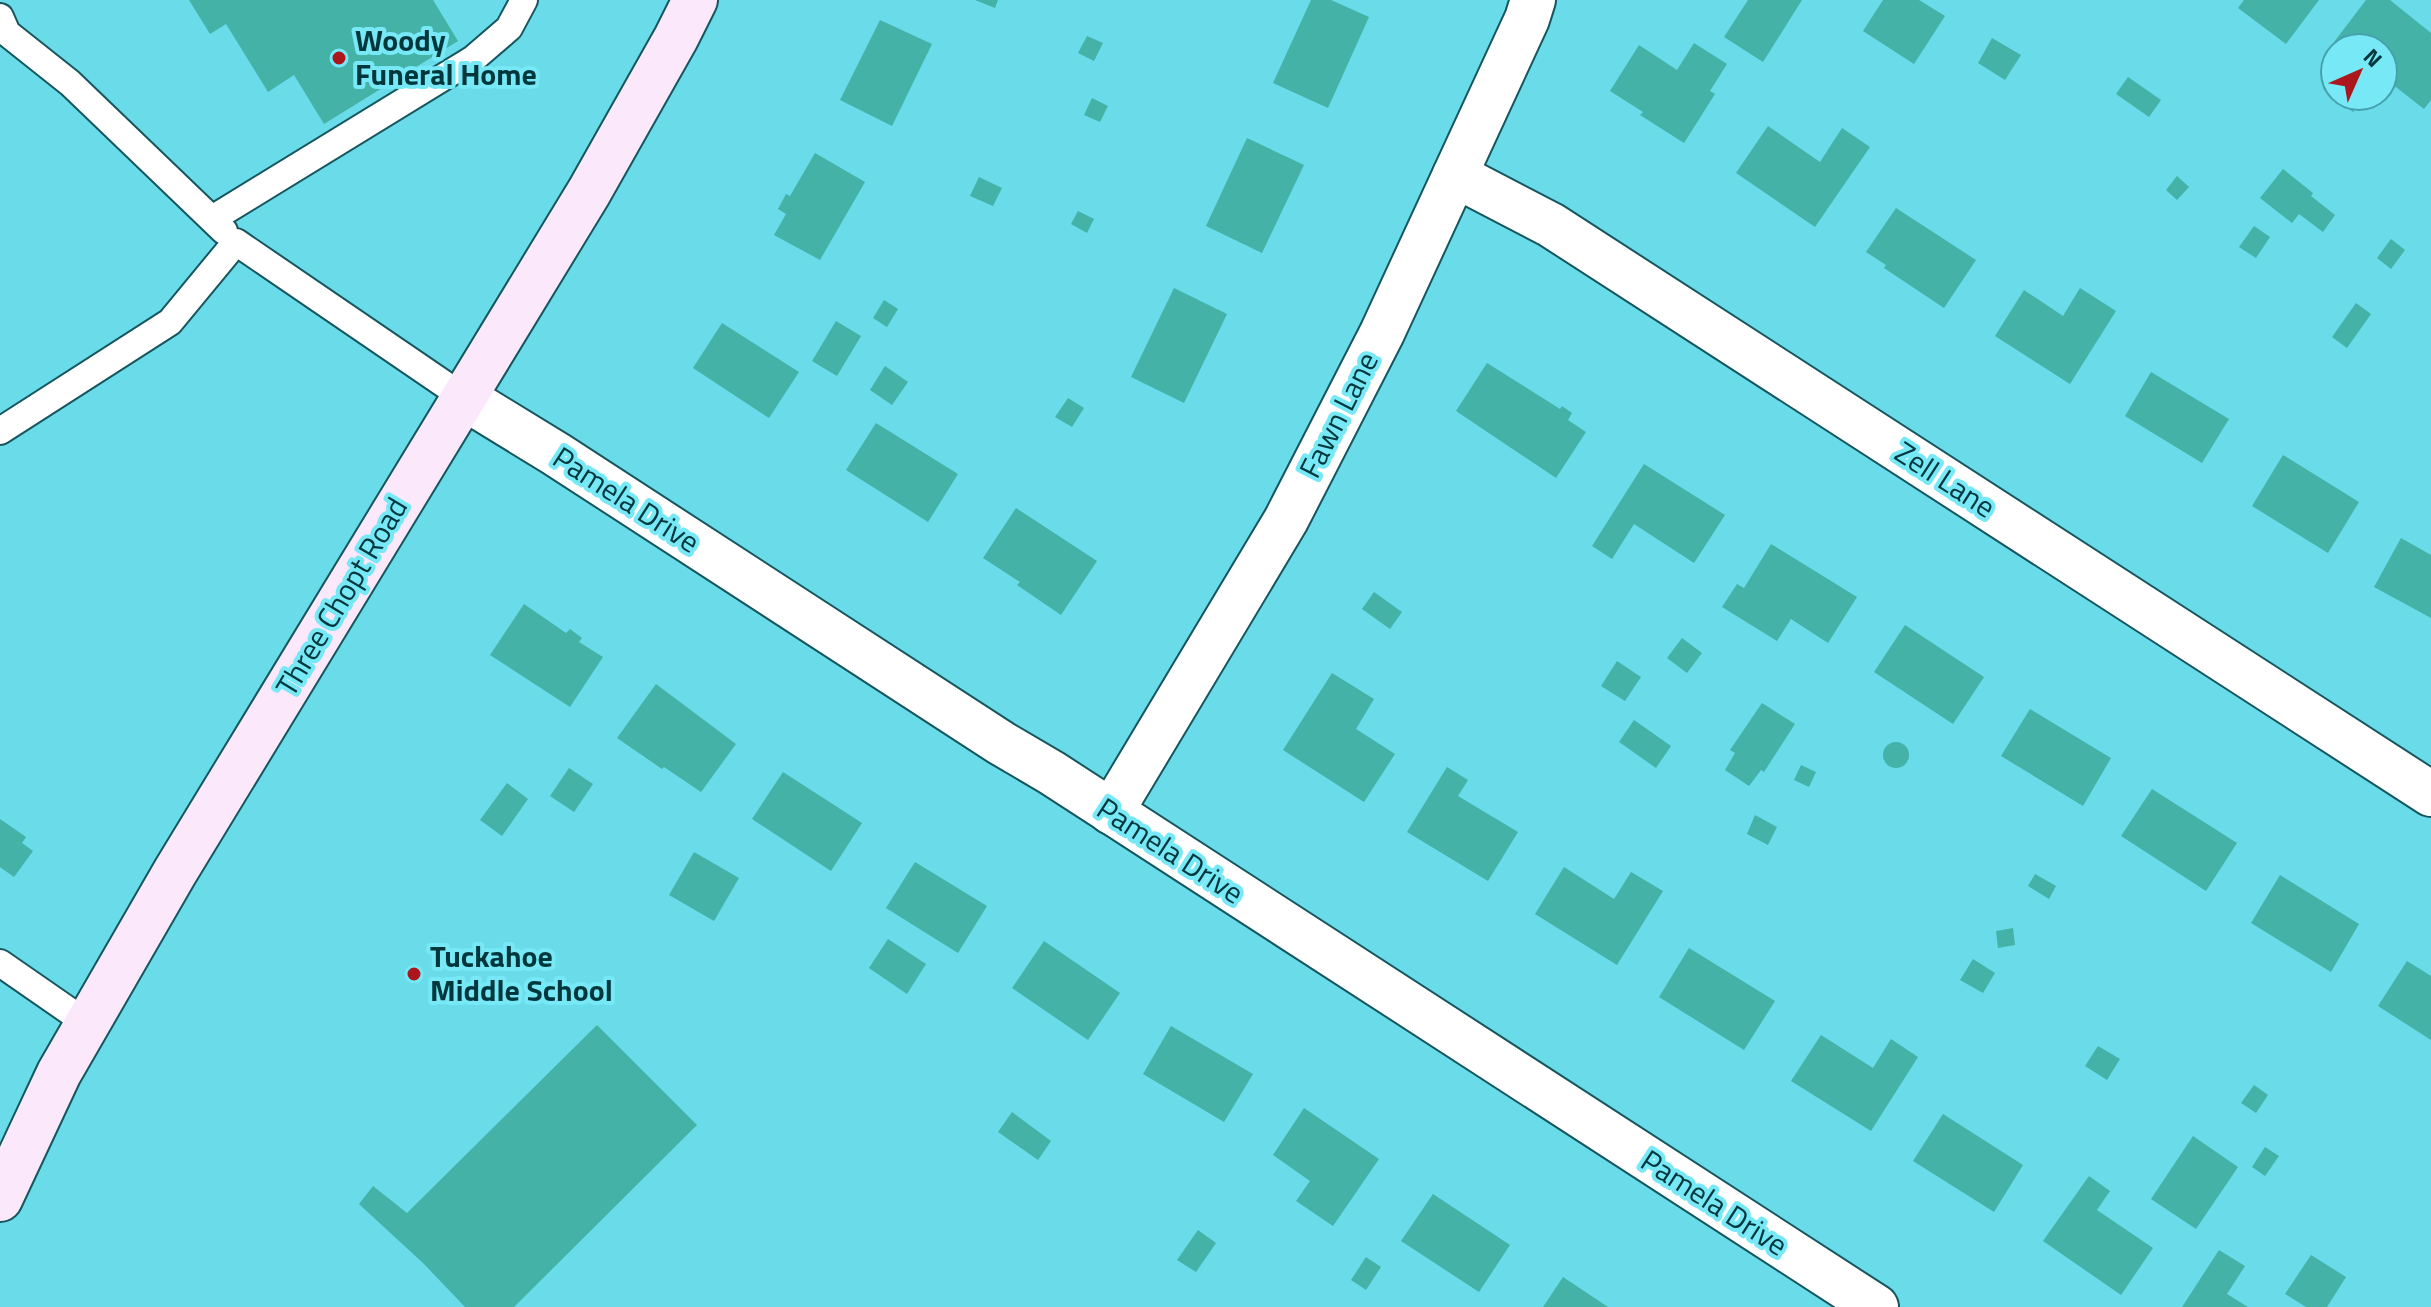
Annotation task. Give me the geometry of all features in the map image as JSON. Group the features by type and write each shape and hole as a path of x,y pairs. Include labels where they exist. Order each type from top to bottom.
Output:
{"main road":[{"name":"Three Chopt Road","path":"0,1199 59,1073 181,861 589,192 695,0"}],"street":[{"name":"Fawn Lane","path":"1111,812 1286,520 1382,333 1533,0"},
{"name":"Zell Lane","path":"1455,175 1551,225 2431,794"},
{"name":"Pamela Drive","path":"463,397 556,454 1876,1307"}],"lane":[{"path":"212,219 473,59 509,28 524,0"},
{"path":"0,17 7,33 70,83 236,242 463,397"},
{"path":"0,431 170,322 236,242"},
{"path":"0,963 88,1024"}],"building":[{"name":"Woody Funeral Home","path":"189,0 433,0 458,41 324,124 294,75 268,92 226,24 210,34"},
{"path":"975,0 998,0 995,8"},
{"path":"1311,0 1331,0 1369,17 1328,108 1273,83"},
{"path":"1748,0 1802,0 1763,62 1724,37"},
{"path":"1883,0 1919,0 1945,16 1914,64 1863,31"},
{"path":"2244,0 2319,0 2286,44 2238,8"},
{"path":"2366,0 2390,0 2431,33 2431,100 2424,109 2399,89 2399,32 2342,32"},
{"path":"880,20 932,44 892,126 840,100"},
{"path":"1087,36 1103,43 1094,61 1078,53"},
{"path":"1992,38 2021,55 2005,80 1978,63"},
{"path":"1694,43 1727,64 1710,91 1715,94 1684,143 1610,91 1639,45 1677,70"},
{"path":"2128,77 2161,100 2149,117 2116,94"},
{"path":"1092,98 1108,106 1100,122 1084,115"},
{"path":"1768,126 1820,162 1842,128 1870,147 1815,227 1736,173"},
{"path":"1247,138 1304,165 1262,253 1206,226"},
{"path":"815,153 865,182 820,260 774,235 786,214 778,209 786,194 790,196"},
{"path":"2283,169 2335,215 2323,232 2299,214 2292,223 2260,198"},
{"path":"2177,176 2189,187 2177,200 2166,190"},
{"path":"979,177 1002,188 993,206 970,196"},
{"path":"1896,208 1976,260 1944,308 1884,268 1886,265 1866,252"},
{"path":"1078,211 1094,219 1087,233 1071,224"},
{"path":"2254,226 2270,237 2256,258 2239,247"},
{"path":"2391,239 2405,250 2391,269 2377,258"},
{"path":"1174,288 1227,314 1184,403 1131,377"},
{"path":"2080,288 2116,311 2070,384 1995,336 2024,290 2063,316"},
{"path":"884,300 898,309 887,327 873,318"},
{"path":"2356,303 2371,314 2347,348 2332,337"},
{"path":"836,321 861,336 837,376 812,361"},
{"path":"722,323 799,372 769,418 693,368"},
{"path":"1487,363 1560,409 1562,406 1572,413 1568,420 1586,432 1556,478 1456,411"},
{"path":"885,366 908,382 892,405 870,390"},
{"path":"2151,372 2229,419 2202,463 2125,416"},
{"path":"1068,398 1084,408 1072,427 1055,417"},
{"path":"876,423 958,474 928,522 846,470"},
{"path":"2283,455 2359,502 2328,553 2252,506"},
{"path":"1644,464 1725,515 1694,563 1634,524 1612,559 1592,546"},
{"path":"1016,508 1097,561 1061,615 1017,585 1020,582 983,558"},
{"path":"2401,538 2431,555 2431,618 2374,587"},
{"path":"1771,544 1857,597 1828,643 1791,619 1777,641 1722,607 1737,584 1744,588"},
{"path":"1374,592 1402,612 1390,629 1362,609"},
{"path":"524,604 566,633 570,629 582,638 579,642 603,657 570,707 490,655"},
{"path":"1905,625 1984,677 1953,724 1874,672"},
{"path":"1682,638 1702,653 1687,673 1667,658"},
{"path":"1617,661 1641,677 1625,701 1601,686"},
{"path":"1332,673 1374,699 1356,729 1395,754 1364,802 1283,750"},
{"path":"656,684 736,744 701,792 617,738"},
{"path":"1762,703 1795,724 1764,772 1761,770 1749,786 1725,770 1735,753 1730,750"},
{"path":"2030,709 2111,758 2083,806 2001,756"},
{"path":"1634,720 1671,746 1656,768 1619,742"},
{"path":"1896,742 1905,746 1909,755 1905,764 1896,768 1887,764 1883,755 1887,746"},
{"path":"1801,765 1816,772 1809,787 1794,780"},
{"path":"1447,767 1468,780 1458,796 1518,832 1488,881 1407,832"},
{"path":"569,768 593,784 574,812 550,796"},
{"path":"783,772 862,823 831,871 752,819"},
{"path":"507,783 528,799 502,836 480,820"},
{"path":"2152,789 2237,843 2206,891 2121,836"},
{"path":"1755,815 1777,827 1768,845 1747,834"},
{"path":"0,819 26,837 22,843 33,851 14,877 0,867"},
{"path":"694,852 739,878 714,921 669,895"},
{"path":"915,862 987,906 958,953 886,908"},
{"path":"1564,867 1614,899 1631,872 1663,891 1617,965 1535,914"},
{"path":"2035,874 2056,886 2049,899 2028,886"},
{"path":"2280,875 2359,924 2331,972 2251,923"},
{"path":"2013,928 2015,945 1998,948 1996,931"},
{"path":"888,939 926,964 907,994 869,968"},
{"path":"1044,941 1120,993 1088,1040 1012,988"},
{"path":"1689,948 1775,1001 1744,1050 1659,997"},
{"path":"1973,959 1995,973 1983,993 1960,980"},
{"path":"2407,961 2431,976 2431,1040 2378,1006"},
{"path":"597,1025 697,1125 514,1307 465,1307 359,1204 373,1186 407,1213"},
{"path":"1171,1026 1253,1074 1224,1122 1143,1074"},
{"path":"1821,1035 1873,1068 1891,1039 1918,1057 1871,1131 1791,1081"},
{"path":"2098,1046 2120,1059 2107,1080 2085,1066"},
{"path":"2254,1085 2268,1095 2256,1113 2241,1103"},
{"path":"1304,1108 1379,1159 1333,1226 1296,1201 1310,1181 1273,1155"},
{"path":"1012,1112 1051,1141 1038,1160 998,1132"},
{"path":"1943,1114 2023,1165 1994,1212 1913,1161"},
{"path":"2193,1136 2238,1167 2196,1229 2151,1199"},
{"path":"2265,1147 2279,1156 2265,1176 2252,1167"},
{"path":"2089,1176 2110,1191 2097,1210 2153,1248 2121,1295 2043,1241"},
{"path":"1433,1194 1510,1245 1479,1292 1401,1241"},
{"path":"1198,1230 1216,1243 1196,1272 1177,1260"},
{"path":"2219,1250 2245,1266 2227,1294 2248,1307 2182,1307"},
{"path":"2311,1255 2346,1277 2327,1307 2306,1307 2285,1294"},
{"path":"1366,1257 1381,1267 1366,1290 1351,1280"},
{"path":"1563,1277 1608,1307 1543,1307"}],"place":[{"name":"Woody Funeral Home","path":"339,58"},
{"name":"Tuckahoe Middle School","path":"414,974"}]}
